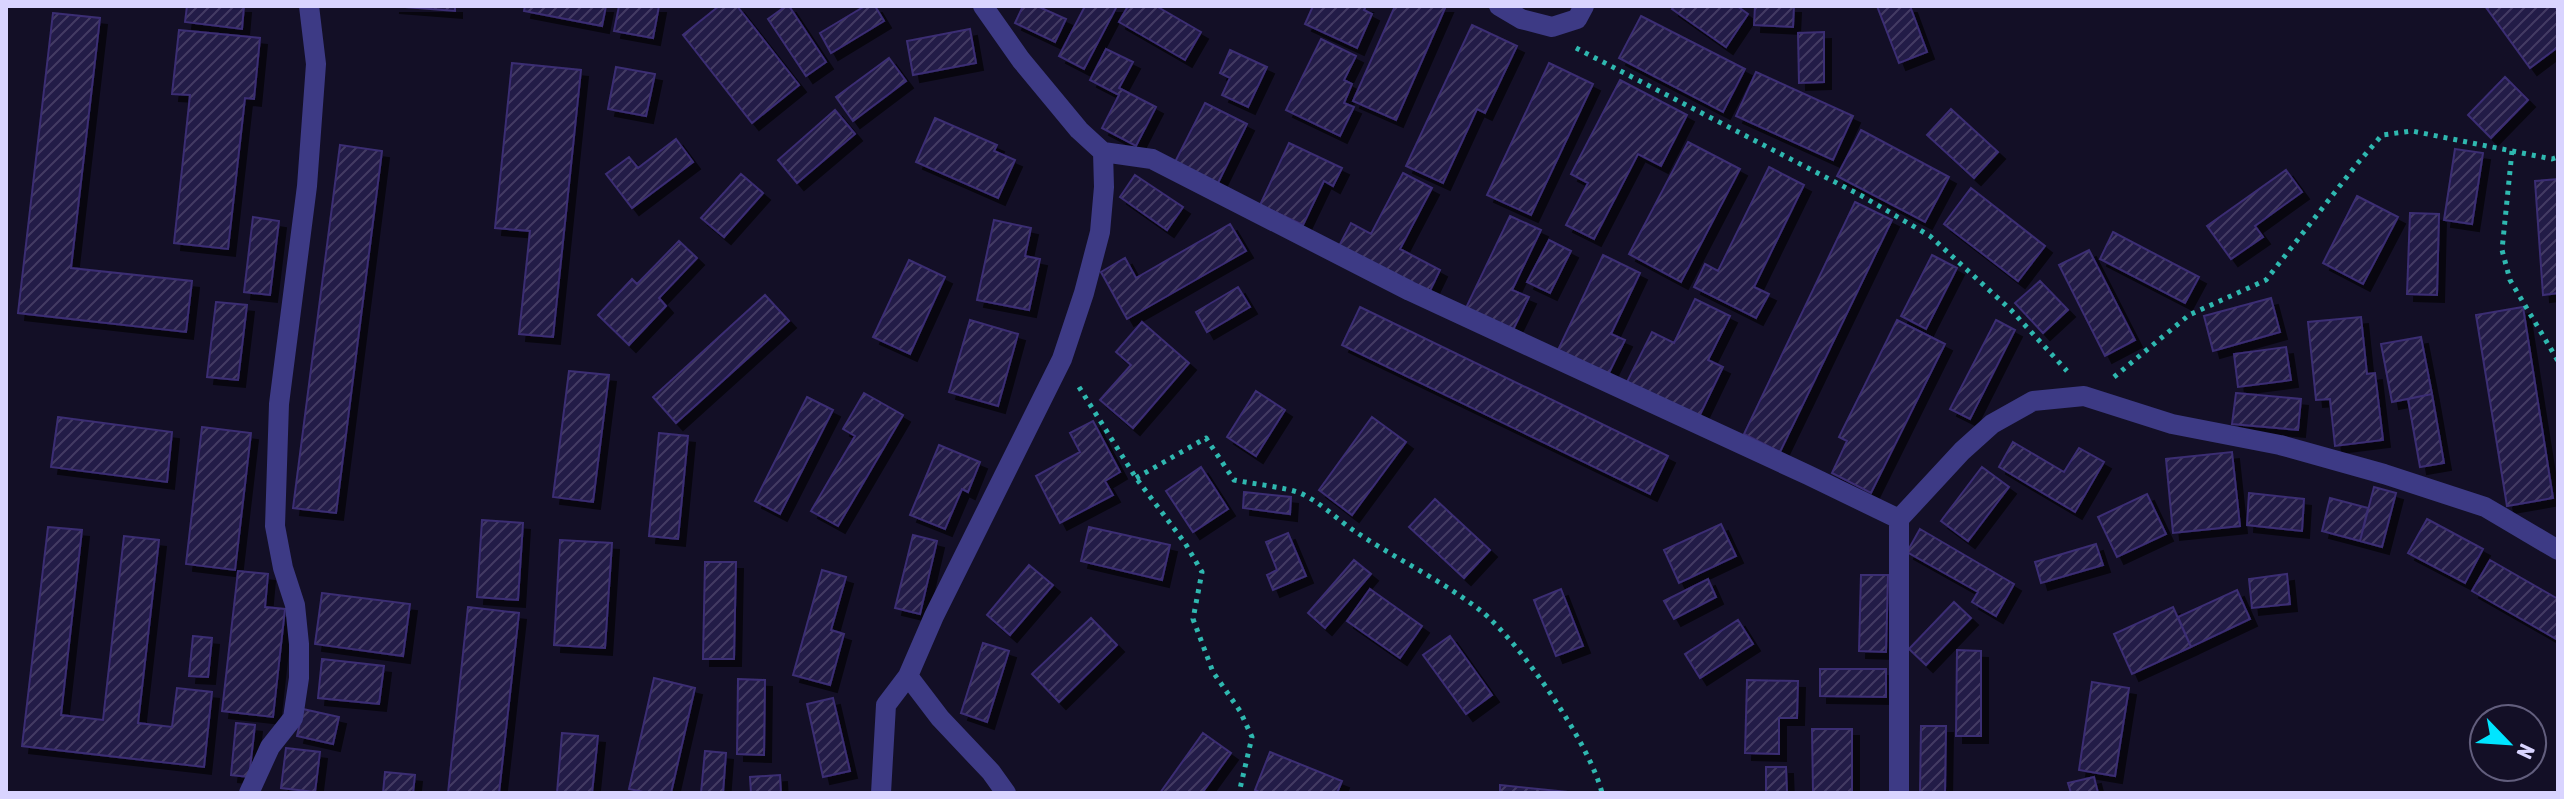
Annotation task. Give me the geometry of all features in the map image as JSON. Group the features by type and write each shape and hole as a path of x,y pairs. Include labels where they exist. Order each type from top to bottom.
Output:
{"street":[{"path":"249,793 270,747 293,718 299,678 295,605 283,568 275,526 279,404 307,186 316,64 309,6"},
{"path":"1499,6 1521,19 1552,27 1577,19 1584,6"},
{"path":"989,7 1021,60 1079,130 1103,152 1152,159 1410,291 1899,519"},
{"path":"881,793 886,705 908,676 934,616 1062,359 1100,232 1103,152"},
{"path":"1899,793 1899,519 1962,451 1992,424 2033,401 2084,396 2172,424 2280,445 2384,474 2485,507 2558,550"},
{"path":"908,676 940,718 991,772 1006,793"}],"path":[{"path":"1552,27 1570,45 1862,196 1930,236 2011,310 2064,366 2084,396 2123,371 2189,315 2266,280 2382,135 2412,131 2552,159 2558,157"},
{"path":"2512,151 2502,250 2510,280 2558,361"},
{"path":"1062,359 1136,478 1185,543 1202,572 1193,619 1213,672 1240,711 1252,737 1239,793"},
{"path":"1136,478 1206,438 1234,480 1301,493 1355,532 1482,612 1516,648 1585,747 1602,793"}],"building":[{"path":"187,6 244,6 242,29 185,22"},
{"path":"392,6 455,6 455,11"},
{"path":"525,6 606,6 602,26 524,11"},
{"path":"619,6 659,6 653,38 614,31"},
{"path":"719,6 737,6 799,85 752,123 683,35"},
{"path":"789,6 826,62 806,76 768,19"},
{"path":"865,6 875,6 884,21 831,53 820,33"},
{"path":"1023,6 1037,6 1066,19 1055,42 1015,23"},
{"path":"1085,6 1117,6 1084,69 1059,56"},
{"path":"1128,6 1156,6 1201,32 1185,60 1119,22"},
{"path":"1313,6 1366,6 1364,10 1372,14 1357,48 1305,24"},
{"path":"1395,6 1446,6 1396,120 1353,101"},
{"path":"1674,6 1737,6 1748,14 1726,47 1672,9"},
{"path":"1755,6 1794,6 1793,27 1754,25"},
{"path":"1877,6 1910,6 1927,52 1899,63"},
{"path":"2485,6 2554,6 2558,11 2558,47 2530,68"},
{"path":"53,13 100,18 71,268 192,281 186,332 18,313"},
{"path":"1641,16 1745,69 1723,112 1619,58"},
{"path":"1472,25 1517,46 1485,113 1477,109 1443,183 1406,166"},
{"path":"970,29 976,63 913,75 907,41"},
{"path":"179,30 260,38 254,99 245,98 228,249 174,243 190,95 172,94"},
{"path":"1824,32 1824,82 1799,83 1798,33"},
{"path":"1321,39 1356,56 1344,80 1352,84 1344,103 1354,107 1340,136 1286,110"},
{"path":"1106,49 1133,62 1119,88 1156,107 1136,146 1102,128 1119,95 1090,80"},
{"path":"1230,50 1267,67 1248,107 1222,95 1230,78 1220,73"},
{"path":"889,58 906,81 853,121 836,97"},
{"path":"512,63 581,70 553,337 519,334 530,231 495,228"},
{"path":"1549,63 1593,84 1531,215 1487,195"},
{"path":"616,67 655,74 646,116 608,109"},
{"path":"1756,72 1853,116 1833,160 1736,116"},
{"path":"2505,77 2528,100 2491,138 2468,115"},
{"path":"1620,80 1687,115 1661,166 1638,154 1594,239 1566,225 1588,183 1571,174"},
{"path":"1205,103 1247,124 1217,185 1174,164"},
{"path":"1951,109 1998,152 1974,178 1927,135"},
{"path":"835,110 855,134 797,183 778,160"},
{"path":"935,118 997,145 994,151 1015,160 998,198 916,162"},
{"path":"1861,130 1949,177 1925,222 1837,176"},
{"path":"676,139 693,162 632,208 606,174 629,157 638,168"},
{"path":"1688,142 1740,169 1681,282 1629,254"},
{"path":"1289,143 1342,168 1333,186 1324,181 1303,225 1260,205"},
{"path":"340,145 382,151 336,513 293,508"},
{"path":"2455,149 2483,153 2472,224 2444,220"},
{"path":"1769,167 1804,185 1754,287 1769,294 1756,318 1694,287 1705,264 1718,271"},
{"path":"2286,170 2302,192 2255,226 2263,237 2231,259 2207,226"},
{"path":"1403,173 1432,188 1400,249 1440,270 1428,295 1338,248 1351,223 1371,234"},
{"path":"741,174 763,193 724,237 701,218"},
{"path":"1135,175 1183,207 1167,230 1120,197"},
{"path":"2558,179 2558,293 2543,295 2535,181"},
{"path":"1971,188 2045,246 2018,281 1944,224"},
{"path":"2357,196 2398,217 2363,284 2323,263"},
{"path":"1855,202 1892,220 1780,452 1744,434"},
{"path":"2410,213 2439,214 2437,295 2407,294"},
{"path":"1510,216 1541,230 1512,290 1529,297 1512,332 1465,310"},
{"path":"253,217 279,221 270,295 244,292"},
{"path":"994,220 1031,228 1025,256 1040,259 1029,310 977,300"},
{"path":"1230,224 1246,251 1127,319 1101,272 1125,258 1136,278"},
{"path":"2113,232 2199,277 2185,303 2100,259"},
{"path":"1549,240 1571,251 1550,293 1527,282"},
{"path":"679,241 697,258 659,298 666,306 629,345 598,315 632,279 637,284"},
{"path":"2089,250 2135,340 2105,356 2059,265"},
{"path":"1603,255 1640,273 1611,334 1625,340 1608,375 1558,350"},
{"path":"1932,255 1957,268 1926,329 1901,316"},
{"path":"909,260 945,277 910,354 873,337"},
{"path":"2040,281 2068,310 2043,333 2015,303"},
{"path":"1238,287 1250,307 1207,332 1196,312"},
{"path":"765,295 789,321 676,423 653,397"},
{"path":"2271,298 2280,332 2213,351 2204,316"},
{"path":"1695,299 1730,316 1708,360 1723,367 1698,419 1626,384 1652,332 1674,343"},
{"path":"216,302 247,305 238,380 207,377"},
{"path":"1360,307 1668,456 1650,494 1342,345"},
{"path":"2523,307 2553,498 2507,506 2476,315"},
{"path":"2361,317 2367,374 2375,373 2383,440 2335,446 2330,399 2316,400 2308,322"},
{"path":"970,320 1018,334 998,406 949,392"},
{"path":"1897,320 1945,344 1871,493 1832,473 1847,441 1839,437"},
{"path":"1996,320 2015,330 1970,419 1950,409"},
{"path":"1142,322 1189,363 1133,428 1100,400 1131,365 1116,352"},
{"path":"2421,337 2432,394 2392,402 2381,344"},
{"path":"2286,347 2291,380 2238,387 2234,354"},
{"path":"569,371 609,375 593,502 553,497"},
{"path":"1256,391 1285,410 1256,456 1227,437"},
{"path":"864,393 903,415 838,526 811,511 855,436 843,429"},
{"path":"2236,393 2301,399 2298,430 2232,424"},
{"path":"2432,394 2444,463 2420,467 2408,399"},
{"path":"807,397 833,410 780,514 755,501"},
{"path":"58,417 172,432 167,482 51,467"},
{"path":"1372,417 1406,442 1352,515 1319,490"},
{"path":"1093,421 1120,472 1105,481 1113,495 1060,523 1036,476 1080,452 1070,433"},
{"path":"202,427 251,433 235,570 186,564"},
{"path":"659,433 688,436 678,539 649,536"},
{"path":"2013,442 2064,472 2079,448 2104,462 2075,512 1999,467"},
{"path":"939,445 980,462 968,492 962,489 945,529 910,515"},
{"path":"2232,452 2240,526 2173,533 2166,459"},
{"path":"1201,467 1228,509 1193,532 1166,491"},
{"path":"1982,467 2009,487 1968,541 1941,521"},
{"path":"2374,487 2396,493 2382,547 2360,541"},
{"path":"1244,492 1291,497 1290,514 1243,508"},
{"path":"2249,493 2304,499 2302,531 2247,525"},
{"path":"2147,494 2166,534 2117,557 2098,517"},
{"path":"2330,498 2368,508 2360,541 2322,531"},
{"path":"1435,499 1490,550 1464,578 1409,527"},
{"path":"2427,519 2483,549 2465,583 2408,553"},
{"path":"482,520 523,523 518,600 477,597"},
{"path":"1721,524 1736,556 1679,583 1664,550"},
{"path":"48,527 82,530 61,715 103,720 124,536 159,540 138,723 172,727 177,688 212,692 204,767 22,746"},
{"path":"1089,527 1170,545 1162,580 1081,561"},
{"path":"1920,529 2014,584 1996,616 1972,602 1978,592 1907,552"},
{"path":"1288,533 1306,576 1273,590 1267,575 1277,570 1266,542"},
{"path":"913,535 937,541 920,614 895,608"},
{"path":"560,540 612,543 605,648 554,645"},
{"path":"2096,544 2103,565 2041,583 2035,562"},
{"path":"1354,560 1371,574 1325,628 1308,613"},
{"path":"2490,560 2558,599 2558,640 2472,591"},
{"path":"705,562 736,562 734,659 703,659"},
{"path":"1029,565 1053,585 1010,635 987,615"},
{"path":"822,570 846,577 831,630 844,634 830,685 793,675"},
{"path":"238,571 268,574 265,607 285,609 273,717 222,711"},
{"path":"2287,574 2290,604 2252,608 2249,579"},
{"path":"1861,575 1888,575 1886,652 1859,651"},
{"path":"1708,579 1716,597 1674,619 1664,601"},
{"path":"1370,589 1422,626 1400,658 1347,621"},
{"path":"1561,589 1583,646 1556,656 1534,600"},
{"path":"2237,590 2250,619 2191,647 2178,617"},
{"path":"322,593 410,604 403,656 315,644"},
{"path":"1954,602 1971,618 1926,665 1909,649"},
{"path":"468,607 519,613 499,793 448,793"},
{"path":"2173,607 2191,647 2132,674 2114,634"},
{"path":"1091,618 1117,645 1059,702 1032,674"},
{"path":"1738,620 1753,644 1700,678 1685,654"},
{"path":"193,636 212,638 208,677 189,676"},
{"path":"1450,636 1492,695 1466,714 1423,655"},
{"path":"983,643 1009,651 987,722 961,713"},
{"path":"1957,650 1981,651 1981,736 1956,736"},
{"path":"322,659 384,666 379,704 318,698"},
{"path":"1820,669 1886,669 1886,697 1820,696"},
{"path":"654,678 695,688 671,793 629,789"},
{"path":"738,679 765,680 764,755 737,754"},
{"path":"1747,680 1798,681 1797,718 1779,718 1779,754 1745,753"},
{"path":"2092,682 2129,688 2115,776 2079,770"},
{"path":"833,698 850,771 823,777 807,704"},
{"path":"303,709 339,717 333,744 297,736"},
{"path":"236,723 255,725 249,777 231,775"},
{"path":"1921,726 1946,726 1945,793 1920,793"},
{"path":"1812,729 1852,729 1852,793 1813,793"},
{"path":"562,733 598,736 592,793 557,793"},
{"path":"1203,733 1231,753 1202,793 1160,793"},
{"path":"286,748 320,752 315,792 281,788"},
{"path":"705,751 726,753 723,793 701,793"},
{"path":"1270,752 1342,781 1337,793 1261,793 1255,790"},
{"path":"1766,767 1786,767 1787,793 1766,793"},
{"path":"385,772 415,775 413,793 383,793"},
{"path":"780,775 781,793 751,793 750,777"},
{"path":"2094,777 2098,793 2071,793 2068,783"},
{"path":"1500,785 1578,793 1500,793"}]}
